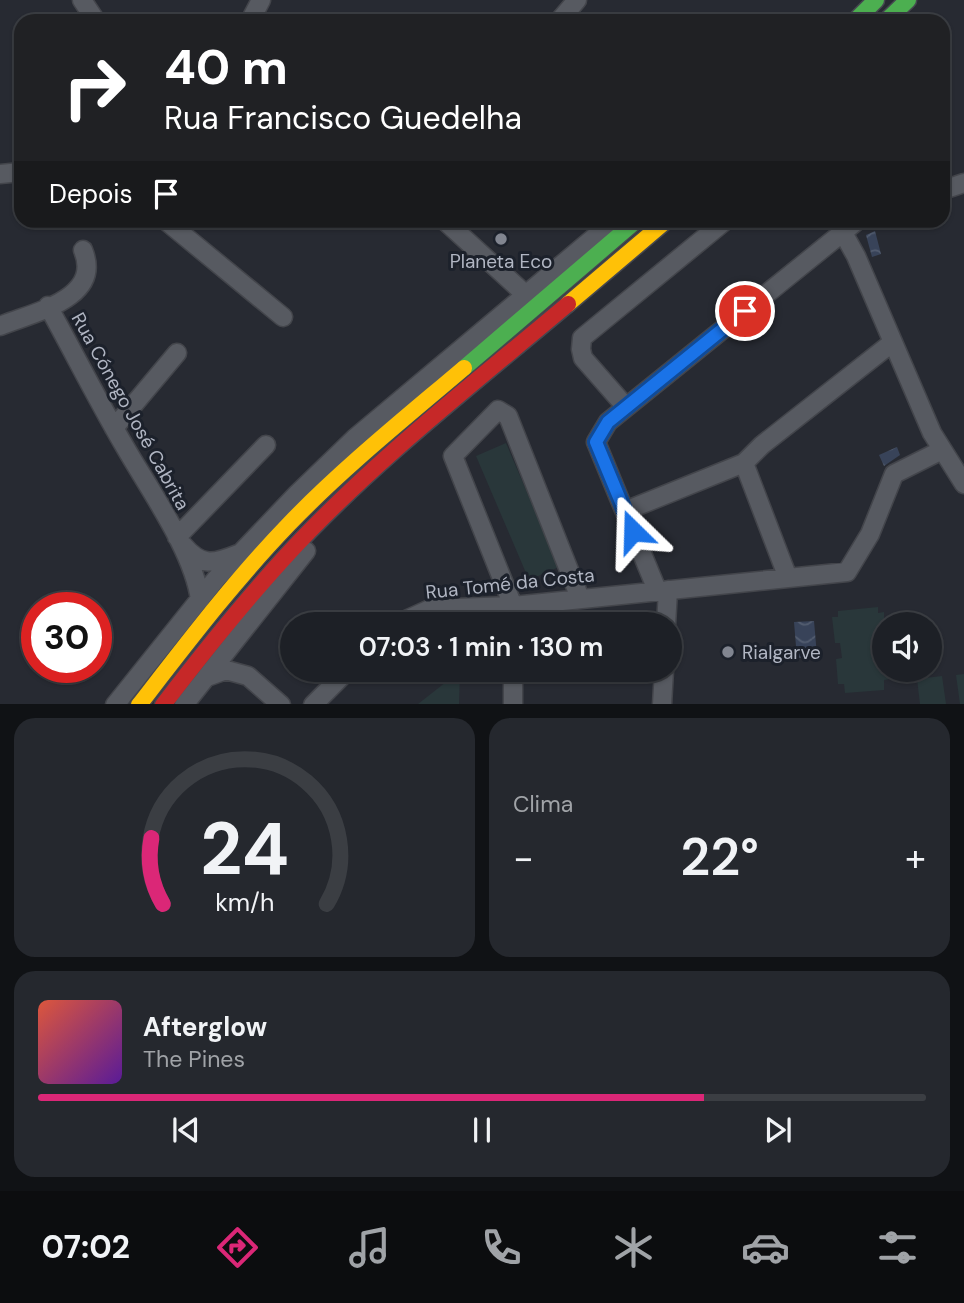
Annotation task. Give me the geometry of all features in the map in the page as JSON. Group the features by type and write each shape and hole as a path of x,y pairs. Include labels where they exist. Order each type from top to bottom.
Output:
{"main road":[{"path":"862,14 876,0"},
{"path":"893,14 908,0"},
{"path":"140,704 206,618 289,524 362,455 628,228"},
{"path":"164,704 286,556 352,490 658,228"}],"street":[{"path":"565,14 577,0"},
{"path":"175,228 283,317"},
{"path":"453,228 526,295"},
{"path":"116,704 240,553 297,494 355,438 526,295 601,228"},
{"path":"626,407 583,358 582,338 716,228"},
{"path":"665,612 663,590 596,442 608,422 837,228"},
{"path":"840,228 856,256 932,433 964,484"},
{"path":"0,326 75,295 84,283 88,270 83,250"},
{"name":"Rua Cónego José Cabrita","path":"48,306 114,429 177,537"},
{"path":"625,511 744,463 762,444 892,342"},
{"path":"185,704 307,550 514,351"},
{"path":"114,429 177,353"},
{"path":"513,612 513,606 453,456 498,410 508,416 580,597"},
{"path":"177,537 266,444"},
{"name":"Rua Tomé da Costa","path":"423,612 430,609 513,606 580,597 846,572 870,534 894,474 942,450"},
{"path":"744,463 788,578"},
{"path":"177,537 193,556 205,562 218,562 240,553"},
{"path":"177,537 198,582 200,600"},
{"path":"240,634 237,648 243,668 258,684"},
{"path":"204,678 226,670 248,676 280,704"},
{"path":"314,704 336,682"},
{"path":"513,682 513,704"},
{"path":"662,704 663,682"}],"shaded area":[{"path":"506,443 559,567 529,580 476,456"},
{"path":"878,607 878,612 872,612 872,682 884,682 884,690 845,693 844,684 838,684 836,659 842,658 840,643 835,643 832,617 838,617 838,611"},
{"path":"964,674 964,704 960,704 956,675"},
{"path":"942,676 946,704 920,704 917,682 942,682"},
{"path":"446,682 460,682 459,704 418,704"}],"water":[{"path":"875,231 881,254 872,257 866,235"},
{"path":"897,447 900,455 884,466 879,455"},
{"path":"814,621 817,656 797,658 794,622"}],"traffic: fast":[{"path":"862,14 876,0"},
{"path":"893,14 908,0"},
{"path":"464,368 628,228"}],"traffic: slow":[{"path":"568,304 658,228"},
{"path":"140,704 230,590 289,524 352,463 464,368"}],"traffic: jam":[{"path":"164,704 238,611 318,523 422,426 568,304"}],"place":[{"name":"Planeta Eco","path":"501,239"},
{"name":"Rialgarve","path":"728,652"}],"route":[{"path":"633,531 596,442 608,422 745,311"}]}
